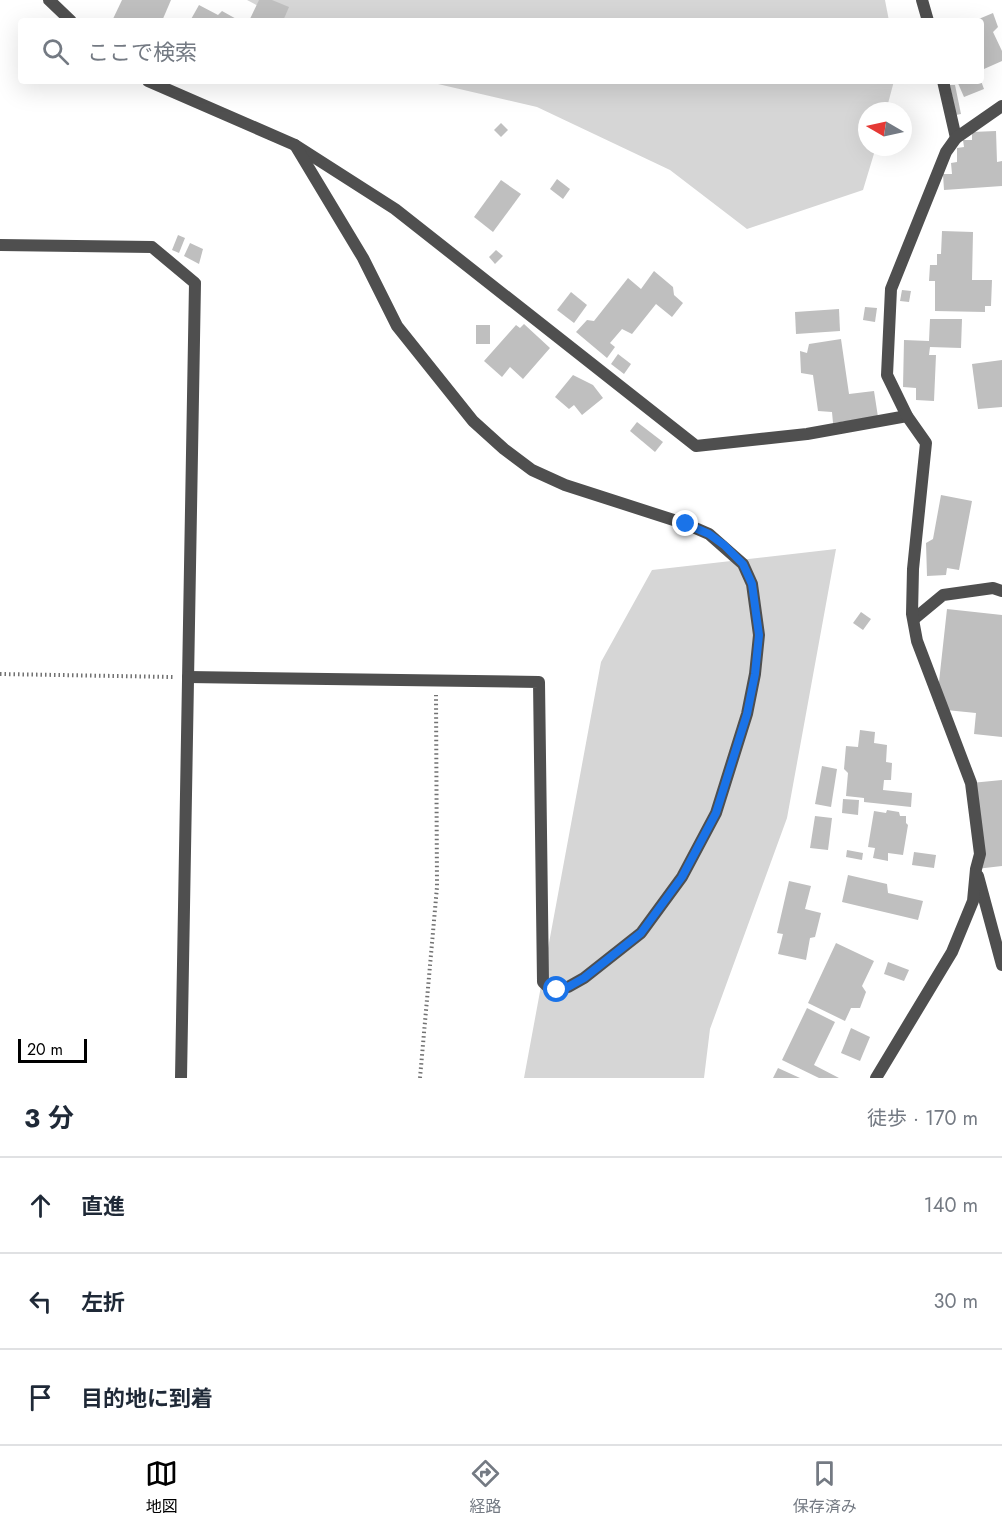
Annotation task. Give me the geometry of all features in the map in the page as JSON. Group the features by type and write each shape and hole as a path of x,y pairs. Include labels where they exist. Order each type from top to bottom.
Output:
{"street":[{"path":"49,0 68,18"},
{"path":"922,0 927,18"},
{"path":"155,84 295,146 395,209 696,446 807,434 906,416"},
{"path":"944,84 956,138"},
{"path":"876,1078 952,951 973,901 980,854 971,783 917,641 913,568 926,443 906,416 887,375 891,289 945,152 956,138 1002,106"},
{"path":"188,677 539,682 543,982 550,989 557,990 584,978 641,933 682,877 716,813 747,714 755,674 759,635 752,584 743,564 709,534 686,524 564,485 532,470 473,421 397,326 363,258 295,146"},
{"path":"0,245 152,247 195,283 181,1078"},
{"path":"914,619 943,595 993,588 1002,591"},
{"path":"976,869 1002,965"}],"path":[{"path":"0,674 188,677"},
{"path":"420,1078 437,887 436,681"}],"shaded area":[{"path":"247,0 885,0 888,18 280,18"},
{"path":"438,84 893,84 888,102 858,102 858,156 873,156 863,190 747,229 670,170 537,107"},
{"path":"836,549 787,818 710,1029 704,1078 524,1078 601,662 652,570"}],"building":[{"path":"122,0 171,0 163,18 113,18"},
{"path":"259,0 272,0 289,7 284,18 250,18"},
{"path":"199,5 218,15 222,11 235,18 192,18"},
{"path":"993,13 998,27 993,32 1002,51 1002,61 984,69 984,18 981,18"},
{"path":"958,84 982,84 984,89 964,97"},
{"path":"950,85 955,85 961,114 956,115"},
{"path":"501,123 508,130 501,137 494,130"},
{"path":"996,131 997,162 1002,161 1002,186 944,190 943,174 952,174 951,163 957,162 957,148 964,147 963,140 972,140 972,132"},
{"path":"557,179 570,189 563,199 550,189"},
{"path":"501,180 521,194 493,232 474,217"},
{"path":"942,231 973,232 972,280 992,280 991,306 985,306 985,312 935,311 935,281 929,281 930,265 937,265 937,254 941,254"},
{"path":"178,235 185,238 179,253 172,250"},
{"path":"190,243 203,249 199,264 184,256"},
{"path":"496,250 503,256 495,264 489,257"},
{"path":"654,271 673,287 674,295 683,303 672,317 656,304 632,334 622,329 610,343 615,347 607,358 576,332 587,320 594,321 628,278 641,289"},
{"path":"902,290 911,291 909,302 900,301"},
{"path":"571,292 587,305 574,323 557,310"},
{"path":"865,307 877,308 875,322 863,320"},
{"path":"839,309 840,331 796,334 795,312"},
{"path":"930,319 962,319 961,348 930,347 929,355 936,355 934,401 916,400 916,388 903,387 904,340 929,341"},
{"path":"524,324 550,348 523,379 510,367 502,377 484,361 516,325 520,328"},
{"path":"476,325 490,325 490,344 476,344"},
{"path":"841,339 849,394 874,391 878,417 833,423 832,412 818,411 813,375 801,373 800,351 807,353 809,344"},
{"path":"618,354 631,364 624,374 611,364"},
{"path":"1002,360 1002,407 978,409 972,364"},
{"path":"573,375 593,385 603,398 582,415 574,405 569,409 555,397"},
{"path":"637,422 663,442 655,452 630,431"},
{"path":"941,495 972,501 959,570 947,568 946,575 927,576 926,543 933,539"},
{"path":"947,609 1002,615 1002,737 974,734 976,713 936,709"},
{"path":"861,612 871,619 863,630 853,623"},
{"path":"860,730 875,732 874,743 887,745 886,762 892,763 891,780 884,780 883,790 912,793 911,807 864,802 864,798 846,796 848,773 844,769 846,746 858,747"},
{"path":"822,766 837,769 831,807 815,804"},
{"path":"1002,780 1002,866 976,869 971,783"},
{"path":"843,799 859,800 858,815 842,813"},
{"path":"887,810 899,812 900,816 906,816 908,825 903,855 888,853 888,861 873,858 875,848 868,847 874,811 886,813"},
{"path":"815,816 832,818 828,850 810,848"},
{"path":"847,850 863,853 862,860 846,857"},
{"path":"914,852 936,855 934,868 912,865"},
{"path":"848,875 887,884 888,893 923,901 918,920 842,902"},
{"path":"789,881 811,886 805,909 821,913 815,937 810,938 806,960 778,954 783,934 777,933"},
{"path":"836,943 874,961 862,986 866,992 860,1008 851,1008 845,1021 808,1003"},
{"path":"888,962 909,970 904,981 884,974"},
{"path":"807,1008 835,1022 814,1065 839,1078 819,1078 782,1060"},
{"path":"851,1028 870,1037 860,1061 841,1053"},
{"path":"778,1068 800,1078 773,1078"}],"route":[{"path":"557,990 584,978 641,933 682,877 716,813 747,714 755,674 759,635 752,584 743,564 724,545 709,534 686,524"}]}
